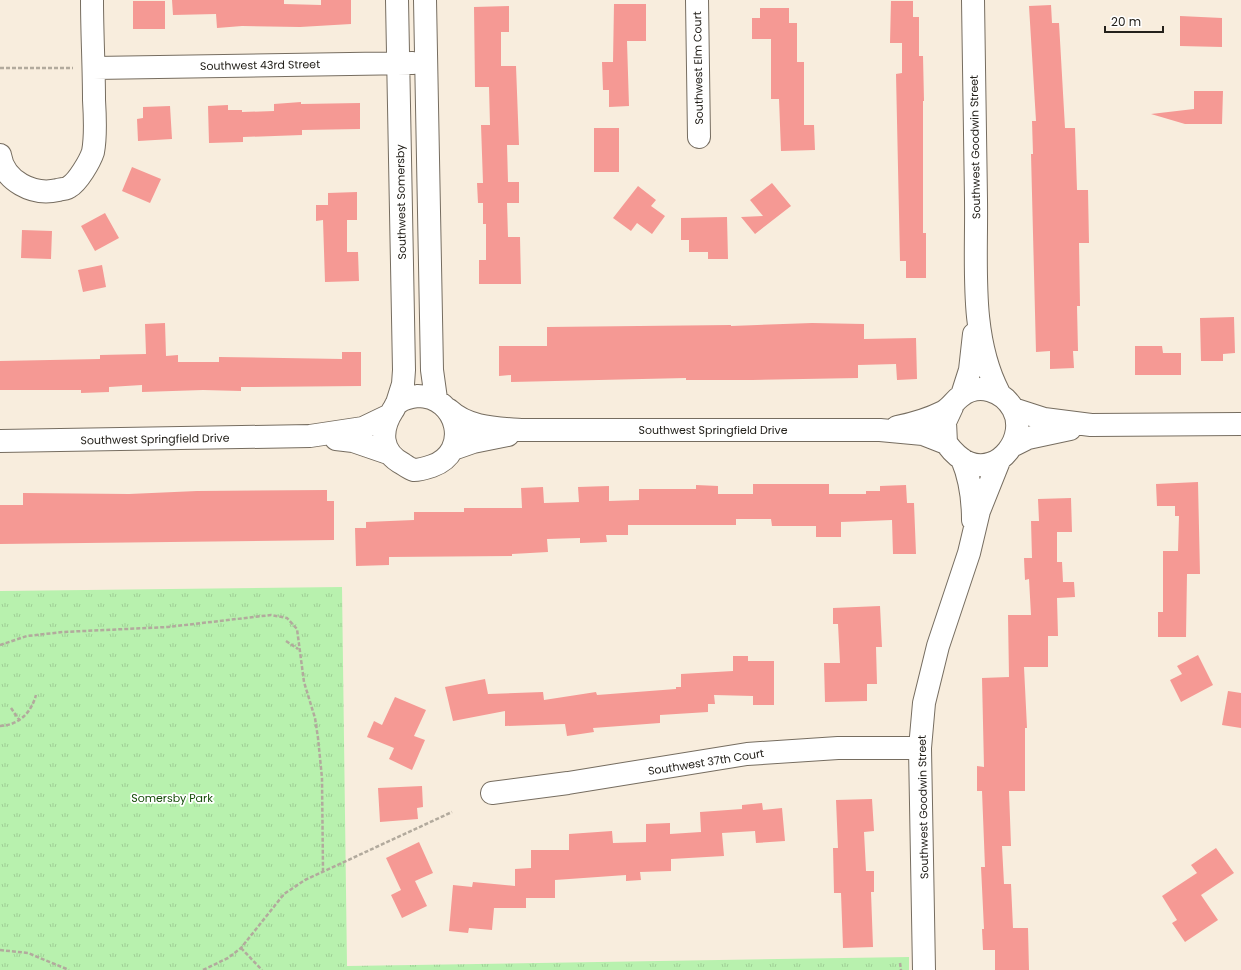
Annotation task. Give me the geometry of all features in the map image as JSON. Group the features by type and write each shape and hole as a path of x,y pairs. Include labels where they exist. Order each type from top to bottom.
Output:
{"street":[{"path":"0,155 1,161 8,174 20,184 31,190 51,192 69,188 83,172 92,152 94,68 92,0"},
{"name":"Southwest Somersby","path":"393,409 403,384 404,370 397,0"},
{"path":"425,0 432,370 442,405 455,423 456,438 453,449 439,464 413,470 395,460 388,453 384,432 393,409 418,396 442,405"},
{"name":"Southwest Elm Court","path":"697,0 700,137"},
{"name":"Southwest Goodwin Street","path":"973,0 977,294 984,355 993,381 1006,401"},
{"name":"Southwest 43rd Street","path":"94,68 426,63"},
{"name":"Southwest Goodwin Street","path":"957,401 970,370 977,294"},
{"path":"1091,425 1028,438 1005,454 975,464 962,459 946,443 945,422 957,401 980,390 1044,419 1091,425 1241,424"},
{"name":"Southwest Springfield Drive","path":"880,430 925,419 957,401"},
{"path":"1005,454 1017,426 1006,401"},
{"name":"Southwest Springfield Drive","path":"442,405 455,416 479,425 545,431 880,430 905,431 923,434 946,443"},
{"name":"Southwest Springfield Drive","path":"310,436 363,428 393,409"},
{"name":"Southwest Springfield Drive","path":"453,449 498,437 545,431"},
{"name":"Southwest Springfield Drive","path":"0,441 310,436 354,441 388,453"},
{"name":"Southwest Goodwin Street","path":"924,970 920,748 924,703 938,646 969,552 990,480 1005,454"},
{"name":"Southwest Goodwin Street","path":"962,459 970,488 974,531"},
{"name":"Southwest 37th Court","path":"492,793 590,780 747,754 838,748 920,748"}],"path":[{"path":"0,68 94,68"},
{"path":"0,645 27,636 63,632 168,627 271,615 287,618 297,629 304,682 315,718 318,738 322,778 323,872"},
{"path":"286,641 299,649"},
{"path":"0,726 10,725 20,720 29,712 36,696"},
{"path":"11,708 20,720"},
{"path":"203,970 228,958 241,948 284,894 305,880 452,812"},
{"path":"241,948 262,970"},
{"path":"0,950 28,953 69,970"},
{"path":"900,963 901,970"}],"green space":[{"name":"Somersby Park","path":"342,587 347,966 909,957 909,970 0,970 0,591"}],"building":[{"path":"172,0 284,0 284,4 321,5 321,0 351,0 351,24 300,27 242,26 217,28 216,14 173,15"},
{"path":"133,1 165,1 165,29 133,29"},
{"path":"891,1 913,1 913,17 919,17 919,56 923,56 923,233 926,233 926,278 906,278 906,261 900,261 896,74 902,73 902,43 890,43"},
{"path":"614,4 646,4 646,41 627,41 629,106 609,107 609,90 603,90 602,62 613,62"},
{"path":"1051,5 1052,23 1059,23 1065,128 1075,128 1077,190 1088,190 1089,243 1079,243 1080,306 1077,306 1078,351 1073,351 1074,368 1050,369 1050,351 1036,352 1031,154 1033,154 1032,121 1036,121 1029,6"},
{"path":"509,6 509,32 501,32 501,66 516,66 519,145 507,145 508,182 519,182 519,203 507,203 508,237 520,237 521,284 479,284 479,260 486,260 486,224 483,224 483,203 478,203 477,183 483,183 481,125 490,125 489,87 475,87 474,7"},
{"path":"760,8 789,8 789,23 797,23 797,62 804,62 804,125 814,125 815,150 781,151 779,99 771,99 771,39 752,39 752,18 760,18"},
{"path":"1180,16 1222,18 1222,47 1180,46"},
{"path":"1194,91 1223,91 1222,124 1185,124 1151,114 1194,109"},
{"path":"301,102 301,104 360,103 360,129 302,130 302,135 243,137 243,142 209,143 208,106 228,105 228,110 242,110 242,112 274,111 274,104"},
{"path":"170,106 172,139 138,141 137,119 143,118 143,107"},
{"path":"594,128 619,128 619,172 594,172"},
{"path":"132,167 161,179 150,203 122,191"},
{"path":"772,183 791,206 755,234 741,217 763,216 750,200"},
{"path":"638,186 656,200 651,206 665,216 652,234 637,223 631,231 613,218"},
{"path":"357,192 357,220 347,220 347,252 358,252 359,281 325,282 323,220 316,221 316,205 328,205 328,193"},
{"path":"105,213 119,238 95,251 81,226"},
{"path":"727,217 728,259 708,259 708,252 689,252 689,240 681,240 681,218"},
{"path":"22,230 52,231 51,259 21,258"},
{"path":"102,265 106,287 83,292 78,270"},
{"path":"1234,317 1235,353 1223,354 1223,361 1201,361 1200,318"},
{"path":"165,323 166,356 178,355 178,362 219,362 219,357 342,359 342,352 361,352 361,386 241,387 241,391 203,390 142,392 142,385 109,387 109,392 81,393 81,390 0,390 0,361 100,359 100,355 146,354 145,324"},
{"path":"812,323 864,324 864,339 916,338 917,379 897,380 896,364 858,365 858,378 686,380 686,378 511,382 511,375 499,376 499,346 547,346 547,327 731,326"},
{"path":"1135,346 1162,346 1163,353 1181,353 1181,375 1135,375"},
{"path":"1198,482 1200,574 1187,574 1186,637 1158,637 1158,612 1163,612 1163,551 1178,551 1179,516 1175,516 1175,506 1157,506 1156,484"},
{"path":"753,484 829,484 829,494 866,494 866,491 880,491 880,486 906,485 907,503 914,503 916,554 893,554 892,520 841,522 841,537 816,537 816,526 772,526 771,519 736,519 736,525 628,525 628,535 606,535 607,542 580,543 580,538 547,539 548,552 512,554 512,556 389,557 389,565 356,566 355,528 366,528 366,522 414,520 414,512 464,512 464,508 522,508 521,488 543,487 544,503 579,502 578,487 609,486 609,501 639,500 639,489 696,489 696,485 718,486 718,494 753,494"},
{"path":"327,490 327,501 334,501 334,540 0,544 0,505 23,505 23,493 129,494 197,491"},
{"path":"1071,498 1072,532 1057,532 1057,562 1062,562 1063,582 1074,582 1075,597 1057,598 1058,636 1048,636 1048,667 1024,667 1027,728 1025,728 1025,791 1009,791 1011,846 1002,846 1004,884 1011,884 1013,928 1028,928 1029,970 995,970 995,950 983,950 982,929 984,929 981,867 985,867 982,791 977,791 977,766 984,767 982,678 1009,677 1008,615 1031,615 1029,579 1025,580 1024,558 1032,558 1031,521 1039,521 1038,499"},
{"path":"880,606 882,647 876,647 877,684 867,684 867,701 825,702 824,663 840,663 838,624 833,624 833,608"},
{"path":"1198,655 1213,685 1181,702 1170,680 1182,674 1177,666"},
{"path":"733,656 748,656 748,661 774,661 774,705 753,705 753,696 714,695 715,704 708,704 708,712 660,715 660,723 593,728 594,732 567,736 565,724 505,726 505,711 453,721 445,687 485,679 488,694 543,692 544,700 596,692 597,695 676,689 676,687 681,687 681,674 733,671"},
{"path":"1228,691 1241,693 1241,728 1222,725"},
{"path":"395,697 426,710 414,736 425,740 412,770 389,759 394,748 367,737 374,721 382,725"},
{"path":"422,786 423,807 417,808 418,819 380,822 378,788"},
{"path":"872,799 874,831 864,832 866,871 874,871 874,892 871,892 873,947 843,948 841,893 834,893 833,848 838,848 836,800"},
{"path":"762,803 763,810 782,808 785,841 756,843 755,831 722,833 724,856 671,859 671,871 640,872 641,880 626,881 626,875 555,880 555,898 526,898 526,908 494,908 492,930 469,928 468,933 449,931 453,885 472,887 473,882 515,886 515,869 531,868 531,850 569,850 569,834 612,831 613,843 646,842 646,824 670,823 670,834 701,832 700,812 742,809 742,805"},
{"path":"419,842 433,873 415,881 427,906 402,918 391,895 401,890 386,858"},
{"path":"1216,848 1234,873 1201,895 1218,920 1185,942 1172,923 1177,920 1162,896 1197,873 1191,865"}]}
